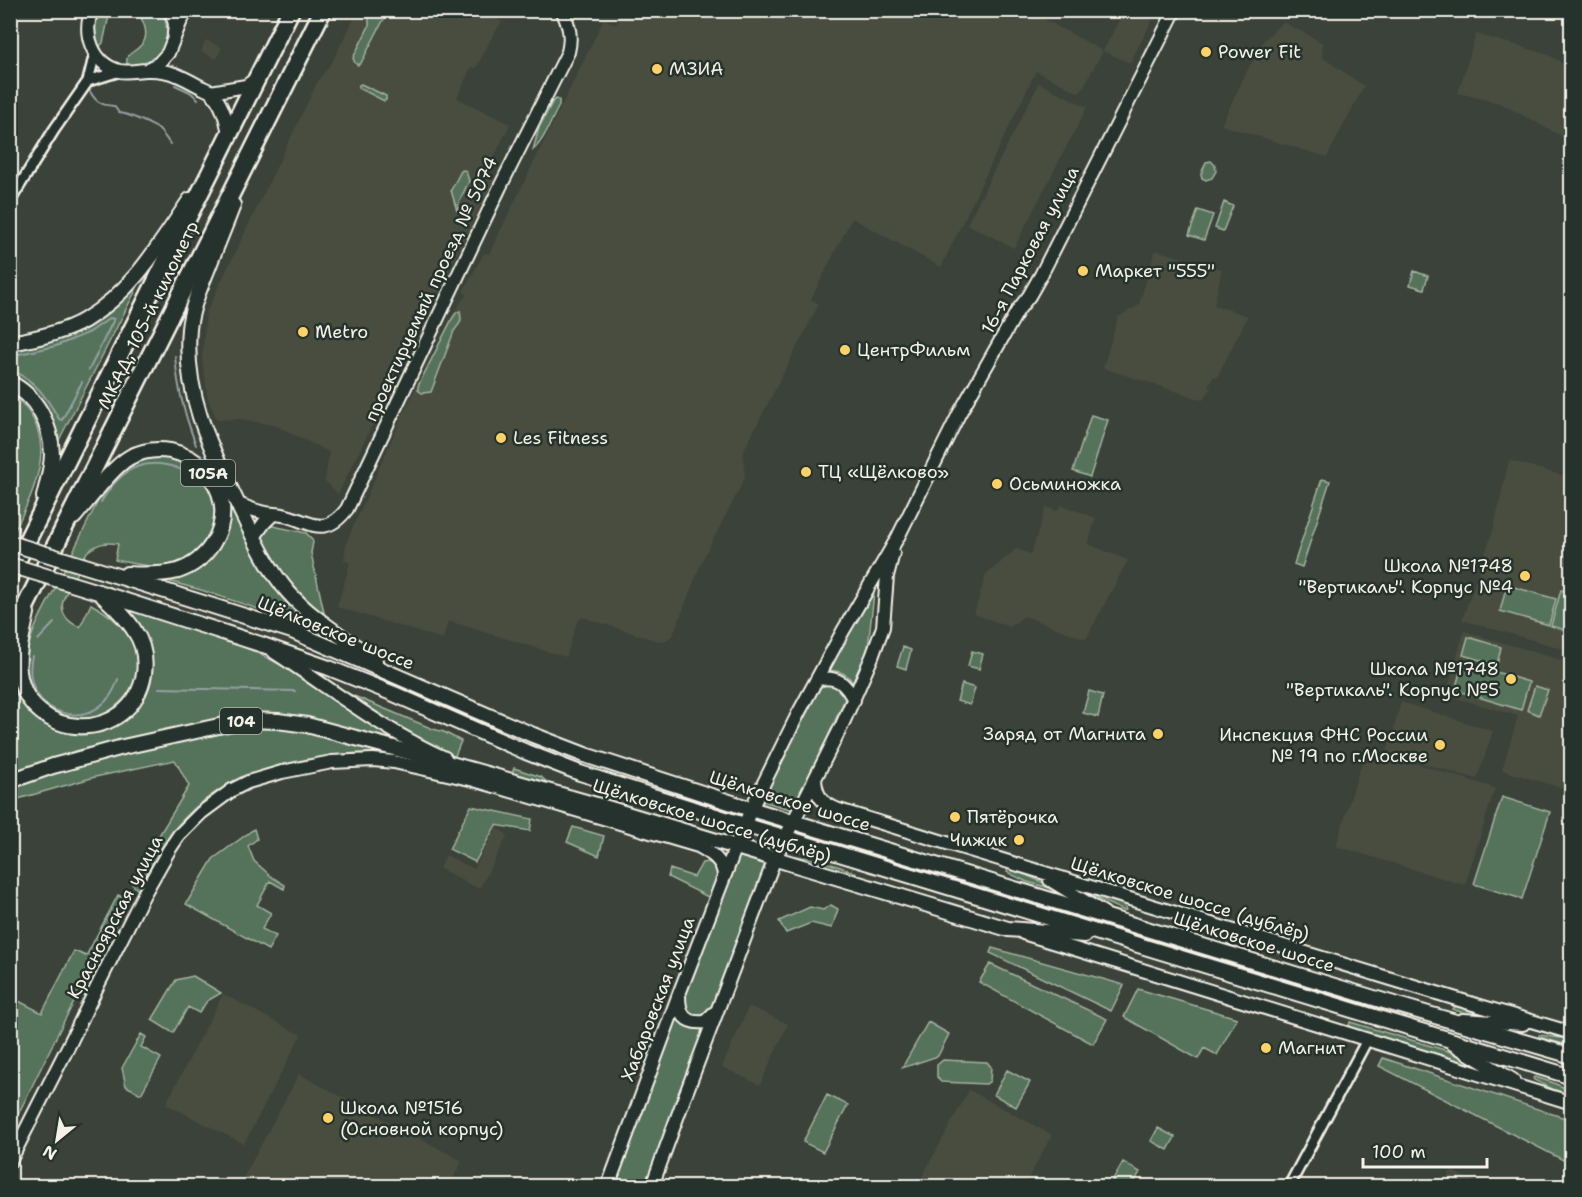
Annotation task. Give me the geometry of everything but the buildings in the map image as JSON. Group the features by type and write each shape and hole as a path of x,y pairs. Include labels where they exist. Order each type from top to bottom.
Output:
{"highway":[{"name":"МКАД, 105-й километр","path":"10,575 291,10"},
{"name":"МКАД, 105-й километр","path":"10,638 322,10"}],"main road":[{"path":"265,124 197,295 189,327 188,356 195,403 208,440 269,567 304,608 359,648 387,672"},
{"path":"10,343 52,333 84,321 111,302 133,281 215,163"},
{"path":"10,383 29,396 39,408 50,436 52,456 49,478 38,518"},
{"name":"105A","path":"63,530 117,467 134,456 153,450 166,450 185,455 202,466 211,476 221,500 220,526 209,550 194,563 176,571 141,575 110,573"},
{"name":"Щёлковское шоссе","path":"10,543 292,631 559,746 794,821 1572,1056"},
{"name":"Щёлковское шоссе","path":"10,565 329,668 552,763 785,838 1572,1077"},
{"path":"31,596 21,639 19,662 21,682 25,692 45,715 63,724 83,727 103,723 129,706 140,689 144,669 143,649 134,630 115,607 98,592"},
{"name":"104","path":"10,781 53,766 123,747 246,720 307,725 474,771"},
{"name":"Щёлковское шоссе (дублёр)","path":"474,771 736,846 1008,929 1110,937"}],"street":[{"path":"92,10 88,27 89,41 95,53 104,63 117,70 132,73 147,70 177,73 211,92 224,111 229,135"},
{"path":"171,10 175,24 174,38"},
{"path":"147,70 159,63 168,53 187,10"},
{"name":"проектируемый проезд № 5074","path":"238,504 317,526 329,524 347,509 500,187 568,52 569,27 562,10"},
{"name":"16-я Парковая улица","path":"744,825 799,712 898,537 964,405 1018,310 1037,282 1174,10"},
{"path":"10,201 54,130 88,81 95,53"},
{"path":"168,53 177,73"},
{"path":"88,81 122,71"},
{"path":"211,92 246,86 258,78"},
{"path":"254,537 273,514"},
{"name":"16-я Парковая улица","path":"785,838 854,700 883,627 887,576 898,537"},
{"path":"263,645 409,740 474,771"},
{"path":"818,679 828,678 840,681 848,688 854,700"},
{"name":"Красноярская улица","path":"10,1161 98,985 179,835 214,802 248,783 282,772 332,762 373,760 394,762 474,780 698,846 720,863 724,877"},
{"name":"Щёлковское шоссе (дублёр)","path":"815,779 819,796 830,806 1572,1033"},
{"name":"Хабаровская улица","path":"608,1186 744,825"},
{"path":"652,1186 775,858 785,838"},
{"path":"1026,867 1116,919"},
{"name":"Щёлковское шоссе (дублёр)","path":"1008,929 1572,1103"},
{"path":"679,994 681,1011 691,1021 705,1022 718,1008"},
{"path":"1448,1020 1545,1025"},
{"path":"1443,1038 1529,1090"},
{"path":"1289,1186 1367,1040"}],"shaded area":[{"path":"623,10 1029,11 1103,51 1080,93 1036,71 941,267 852,218 811,299 819,304 743,452 745,478 702,561 673,635 666,640 658,641 582,617 577,622 566,657 448,621 443,639 337,607 350,563 344,560 346,543 405,410 454,312 467,294 463,292 484,253 489,254 604,19 616,25"},
{"path":"358,11 480,11 502,22 476,68 471,67 457,98 510,124 489,167 493,181 338,494 325,481 329,452 277,426 240,419 217,420 208,399 202,360 206,313 318,81 332,62"},
{"path":"1124,11 1157,11 1130,63 1103,51"},
{"path":"1283,22 1323,43 1322,57 1364,86 1327,157 1221,125 1264,40"},
{"path":"1476,34 1547,54 1571,68 1571,141 1500,103 1458,93"},
{"path":"206,40 222,48 216,59 201,51"},
{"path":"1039,83 1087,107 1014,248 967,224"},
{"path":"1155,250 1222,269 1214,305 1248,316 1217,377 1214,376 1208,386 1211,388 1203,400 1103,368 1118,317 1139,305"},
{"name":"Школа №1748 \"Вертикаль\". Корпус №4","path":"1509,460 1571,478 1571,651 1462,620 1493,531"},
{"path":"1061,505 1096,518 1088,544 1128,560 1086,639 1024,616 1010,627 974,614 986,575 1016,549 1031,554 1046,507 1057,511"},
{"name":"Школа №1748 \"Вертикаль\". Корпус №5","path":"1464,631 1571,663 1571,791 1502,770 1518,716 1446,695"},
{"path":"1401,702 1493,731 1477,779 1387,753"},
{"path":"1366,748 1495,788 1465,885 1336,846"},
{"path":"496,828 508,835 479,889 439,868 446,855 474,869"},
{"path":"223,994 301,1035 244,1144 166,1104"},
{"path":"749,1006 788,1024 760,1085 722,1067"},
{"name":"Школа №1516 (Основной корпус)","path":"299,1074 462,1161 449,1186 239,1186"},
{"path":"969,1090 1052,1135 1024,1186 917,1186"},
{"path":"1451,1170 1482,1186 1443,1186"}],"green space":[{"path":"101,11 110,11 103,43 99,47 95,38 95,29"},
{"path":"136,11 161,11 167,28 164,47 160,55 146,66 137,68 127,65 128,56 143,42 146,33 142,19"},
{"path":"370,11 388,11 358,65 353,58 369,26"},
{"path":"361,84 386,96 386,100 359,88"},
{"path":"556,99 559,100 559,106 544,135 533,150 539,128"},
{"path":"1211,161 1216,171 1212,178 1206,180 1201,174 1206,162"},
{"path":"463,170 466,171 469,181 457,211 451,190"},
{"path":"1224,202 1233,206 1223,231 1215,228"},
{"path":"1198,210 1213,215 1204,240 1189,235"},
{"path":"1414,271 1428,276 1424,289 1410,285"},
{"path":"138,286 59,440 43,401 30,386 11,374 10,351 40,345 87,328 108,314"},
{"path":"460,311 460,323 454,331 431,392 422,393 418,390 418,386 452,319"},
{"path":"11,393 27,410 37,427 41,445 36,482 11,538"},
{"path":"1091,415 1108,420 1090,477 1073,471"},
{"path":"154,457 177,460 193,468 205,481 212,496 214,512 211,529 204,544 192,556 175,564 145,565 115,560 118,544 113,543 101,544 87,552 63,600 64,613 71,623 80,627 91,604 110,616 126,632 136,652 137,671 131,689 119,704 103,714 85,719 65,717 46,707 34,692 26,669 29,643 41,614 98,501 122,473"},
{"path":"1322,479 1330,481 1302,567 1294,564"},
{"path":"228,499 264,571 284,598 316,628 164,580 193,571 214,554 226,530"},
{"path":"273,526 306,533 311,538 313,542 311,553 325,617 294,589 275,564 260,534 266,527"},
{"path":"1507,585 1556,599 1549,625 1500,611"},
{"path":"1561,590 1571,593 1572,625 1570,631 1551,626"},
{"path":"874,593 868,647 854,686 844,673 827,670"},
{"path":"123,607 258,653 281,665 396,741 308,718 245,713 121,740 51,759 11,773 10,675 12,673 16,689 28,709 47,725 69,733 91,734 111,728 128,716 142,700 150,680 152,659 144,632"},
{"path":"1468,637 1501,647 1497,665 1463,655"},
{"path":"903,647 911,650 906,669 897,666"},
{"path":"972,651 983,654 979,669 968,666"},
{"path":"1463,662 1529,682 1521,710 1455,690"},
{"path":"962,684 975,688 970,705 957,701"},
{"path":"828,685 838,688 846,696 793,810 762,801 820,687"},
{"path":"1535,686 1548,690 1539,715 1527,710"},
{"path":"342,691 461,741 454,758 432,749"},
{"path":"1089,691 1103,695 1098,717 1083,713"},
{"path":"246,728 305,732 386,754 347,754 288,763 251,774 217,791 187,815 173,831 138,890 132,884 132,880 189,786 175,760 95,777 11,801 11,789 39,778 97,760"},
{"path":"514,768 541,777 548,785 512,774"},
{"path":"1502,797 1550,812 1522,899 1474,884"},
{"path":"471,806 532,819 530,831 496,825 475,862 449,849"},
{"path":"573,827 604,836 599,856 567,842"},
{"path":"254,829 257,839 248,846 254,861 285,885 284,889 270,881 257,905 271,913 262,929 276,936 268,950 186,904 213,859"},
{"path":"738,853 768,862 711,1012 702,1015 694,1014 683,1001"},
{"path":"795,856 841,867 856,873 855,878 791,860"},
{"path":"708,862 720,872 712,899 668,877 670,869 694,877 702,863"},
{"path":"1008,867 1051,886 1050,888 1027,882 1007,872"},
{"path":"1085,892 1125,903 1126,910 1087,894"},
{"path":"118,895 128,900 63,1023 11,1129 11,997 42,1013 74,951 86,956"},
{"path":"831,905 838,909 832,928 811,923 786,933 779,921 810,907 823,910"},
{"path":"992,948 1124,985 1111,1011 990,953"},
{"path":"990,964 1107,1019 1093,1044 979,982"},
{"path":"193,976 221,993 207,1001 199,1013 188,1007 173,1033 152,1020 176,980"},
{"path":"1138,989 1237,1018 1217,1055 1204,1048 1198,1059 1124,1017"},
{"path":"1460,1004 1495,1016 1495,1018 1452,1009"},
{"path":"677,1015 689,1028 697,1029 705,1026 646,1186 615,1186"},
{"path":"928,1022 949,1034 938,1056 902,1068"},
{"path":"1350,1022 1448,1051 1476,1065 1475,1067 1348,1029"},
{"path":"141,1034 146,1037 141,1047 161,1058 141,1094 126,1086 122,1068"},
{"path":"1539,1035 1571,1040 1571,1046 1539,1037"},
{"path":"1383,1058 1571,1120 1569,1163 1379,1066"},
{"path":"943,1060 987,1062 991,1067 990,1081 986,1084 941,1082 937,1077 937,1065"},
{"path":"1007,1070 1030,1082 1016,1107 994,1095"},
{"path":"1535,1077 1565,1088 1563,1094 1534,1080"},
{"path":"827,1095 848,1105 823,1152 803,1142"},
{"path":"1158,1128 1175,1137 1168,1150 1151,1141"},
{"path":"1123,1162 1140,1172 1132,1186 1109,1186"}],"waterway":[{"path":"175,85 190,92 198,99"},
{"path":"88,88 95,99 101,103 114,106 119,113 157,128 170,144"},
{"path":"10,356 56,346 90,332 110,318 114,319"},
{"path":"89,370 114,319"},
{"path":"175,356 182,401 196,445"},
{"path":"10,369 34,384 62,420 82,382"},
{"path":"101,502 118,480 137,467 160,464 187,472"},
{"path":"38,640 54,623"},
{"path":"32,656 31,677 37,694 48,706 63,713 79,714 95,709 109,698 118,679"},
{"path":"159,688 295,691"}],"place":[{"name":"Power Fit","path":"1206,52"},
{"name":"МЗИА","path":"657,69"},
{"name":"Маркет \"555\"","path":"1083,271"},
{"name":"Metro","path":"303,332"},
{"name":"ЦентрФильм","path":"845,350"},
{"name":"Les Fitness","path":"501,438"},
{"name":"ТЦ «Щёлково»","path":"806,472"},
{"name":"Осьминожка","path":"997,484"},
{"name":"Школа №1748 \"Вертикаль\". Корпус №4","path":"1525,576"},
{"name":"Школа №1748 \"Вертикаль\". Корпус №5","path":"1511,679"},
{"name":"Заряд от Магнита","path":"1158,734"},
{"name":"Инспекция ФНС России № 19 по г.Москве","path":"1440,745"},
{"name":"Пятёрочка","path":"955,817"},
{"name":"Чижик","path":"1019,840"},
{"name":"Магнит","path":"1266,1048"},
{"name":"Школа №1516 (Основной корпус)","path":"328,1118"}]}
